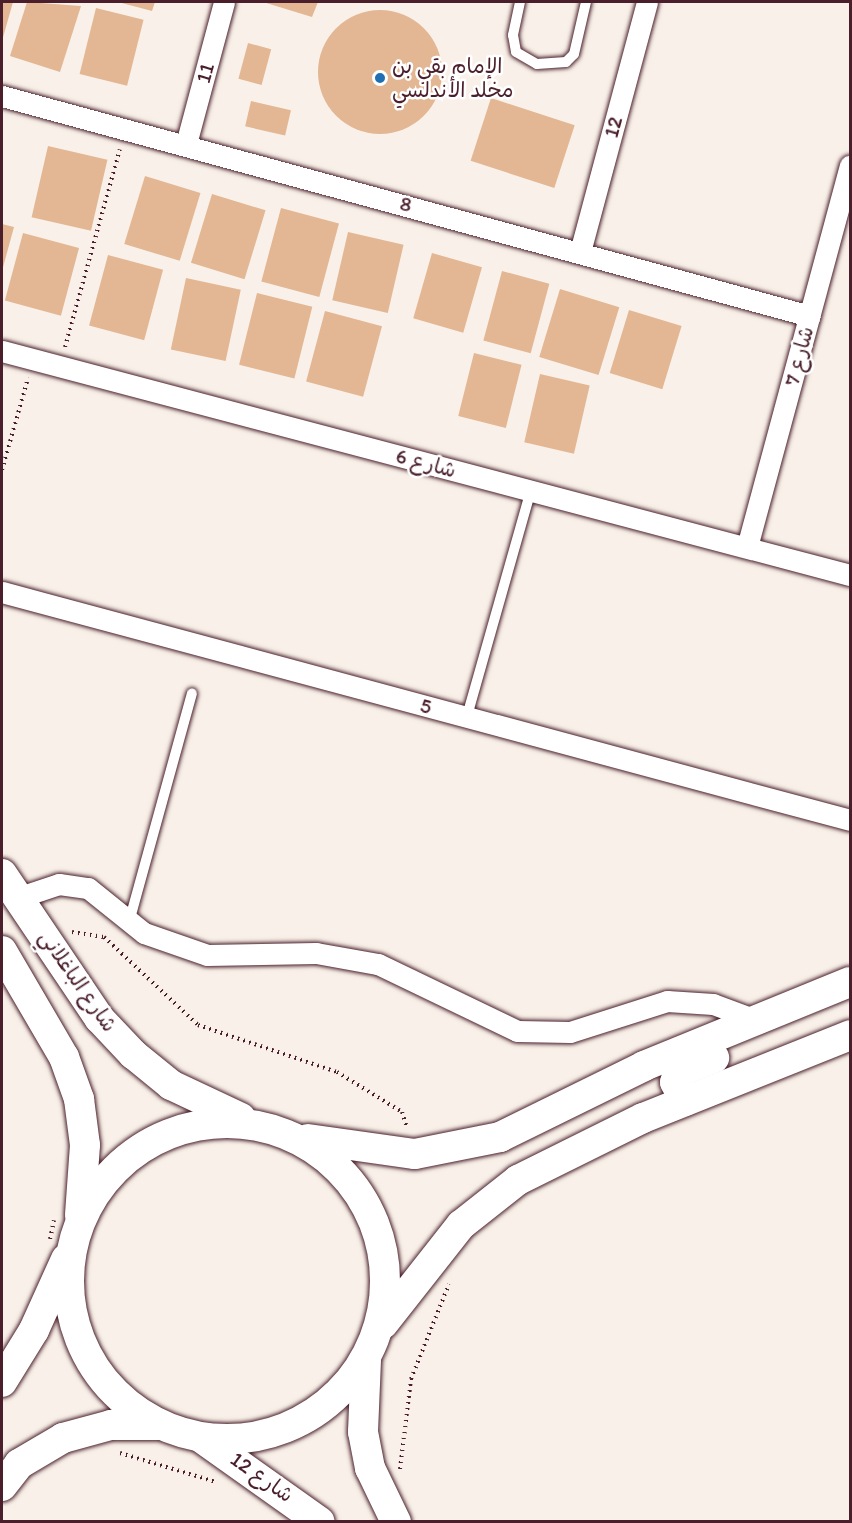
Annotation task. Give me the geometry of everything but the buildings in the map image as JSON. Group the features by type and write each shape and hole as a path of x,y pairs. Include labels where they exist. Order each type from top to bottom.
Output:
{"street":[{"name":"11","path":"186,144 224,2"},
{"name":"12","path":"580,252 647,2"},
{"name":"8","path":"2,96 186,144 810,316"},
{"name":"شارع 7","path":"747,547 850,166"},
{"name":"شارع 6","path":"2,351 850,575"},
{"name":"5","path":"2,592 850,820"},
{"name":"شارع الباغلاني","path":"2,874 20,897 99,1018 133,1054 171,1085 274,1130"},
{"path":"20,897 59,884 80,886 96,892 129,922 164,943 207,956 316,953 378,964 517,1031 570,1032 667,1001 713,1004 756,1020"},
{"path":"2,951 64,1057 79,1099 85,1145 63,1232 34,1330 2,1382"},
{"path":"162,1425 111,1390 88,1356 70,1308 63,1232 109,1175 152,1141 205,1124 274,1130 372,1152 415,1154 500,1137 756,1020 850,982"},
{"path":"685,1101 675,1082 679,1072 786,1028 850,990"},
{"path":"2,1486 19,1464 63,1438 111,1425 162,1425 201,1437 234,1439 296,1424 347,1385 366,1359 378,1332 444,1244 488,1200 518,1180 685,1101 850,1035"},
{"path":"274,1130 337,1166 372,1215 386,1273 378,1332"},
{"path":"366,1359 363,1432 370,1468 394,1520"},
{"name":"شارع 12","path":"201,1437 320,1521"}],"lane":[{"path":"520,2 513,35 516,52 537,64 567,62 574,54 586,2"},
{"path":"467,716 531,490"},
{"path":"129,922 192,694"}],"path":[{"path":"59,367 126,128"},
{"path":"2,470 33,360"},
{"path":"40,927 104,937 198,1024 338,1072 402,1112 415,1154"},
{"path":"394,1520 411,1379 452,1277"},
{"path":"116,1452 221,1485"}],"place":[{"name":"الإمام بقي بن مخلد الأندلسي","path":"380,78"}]}
